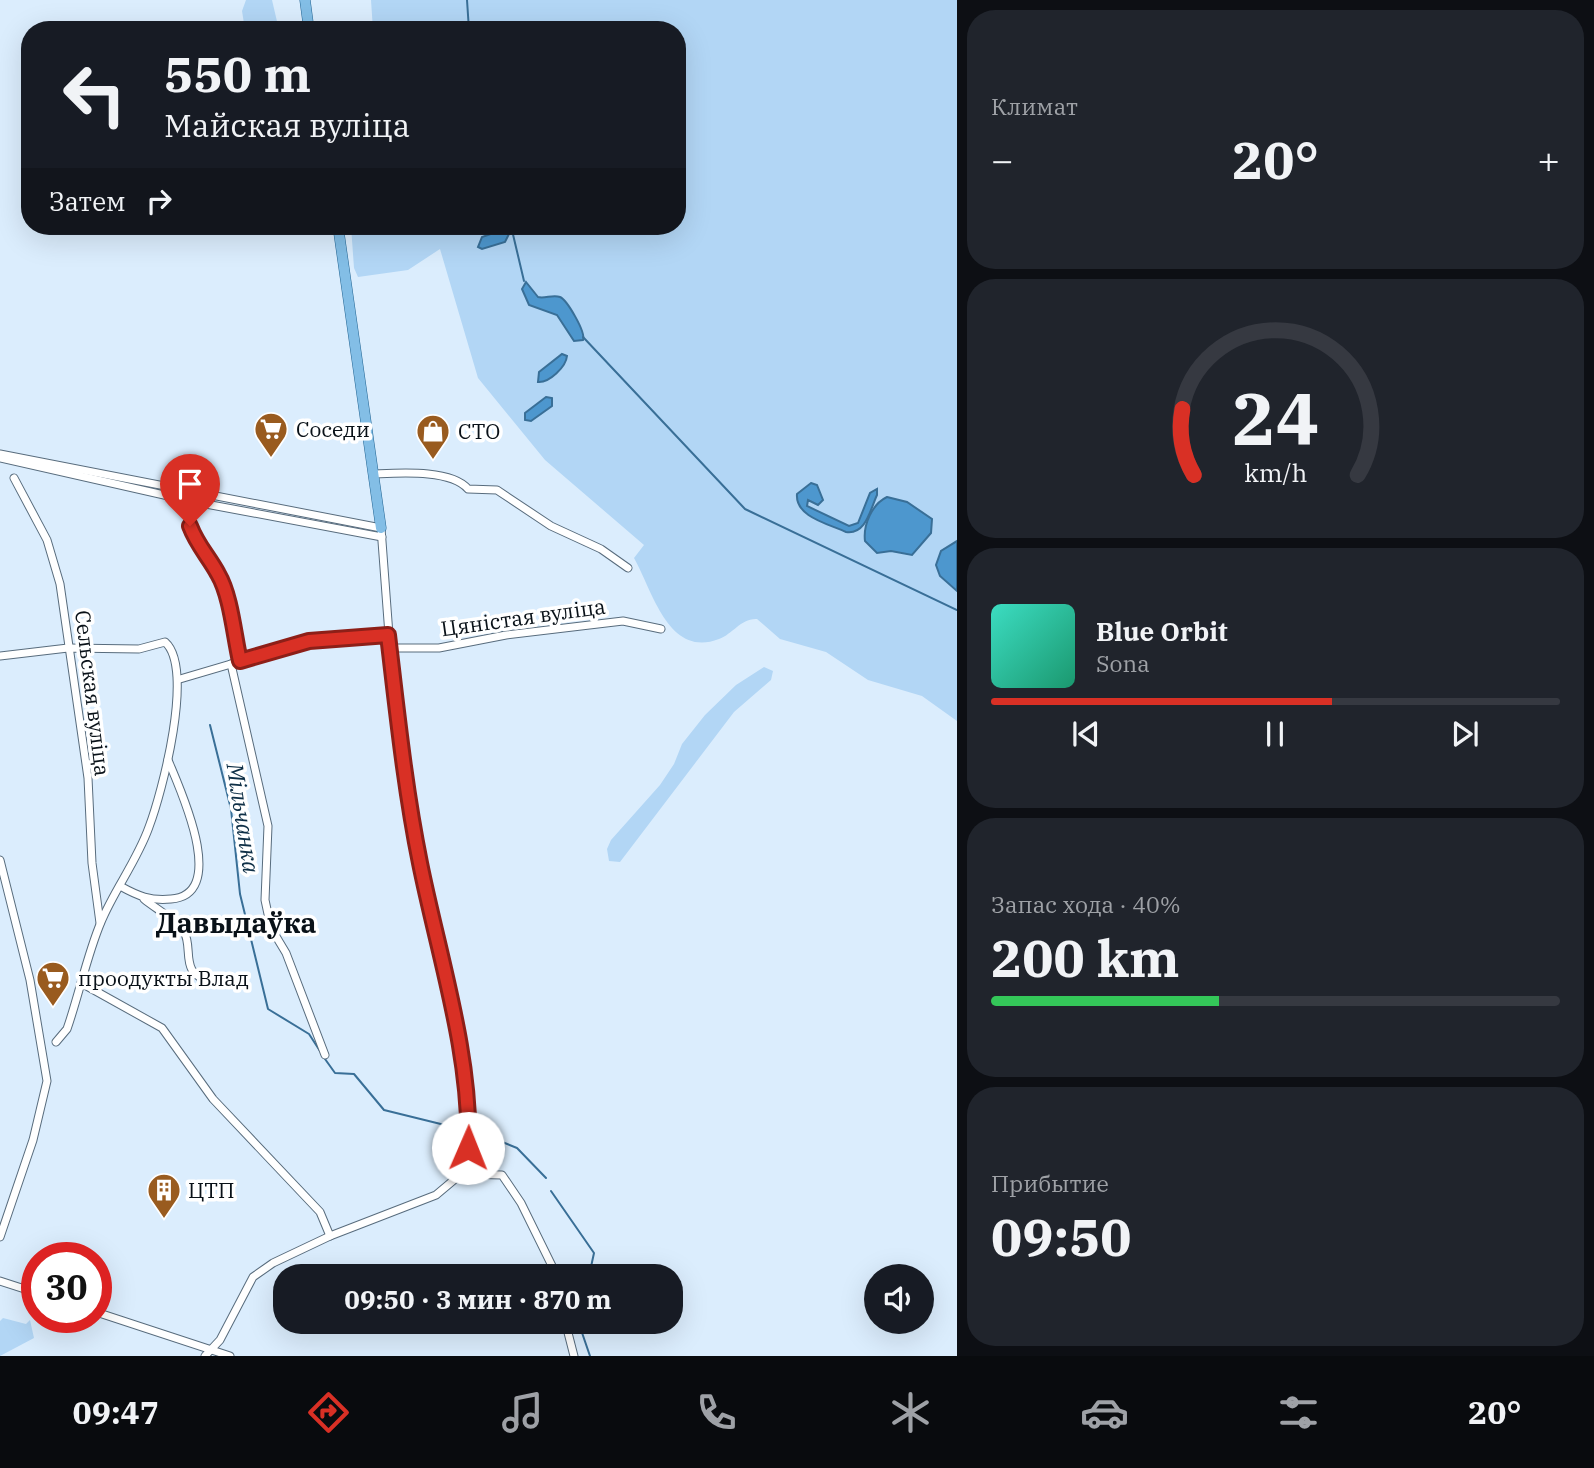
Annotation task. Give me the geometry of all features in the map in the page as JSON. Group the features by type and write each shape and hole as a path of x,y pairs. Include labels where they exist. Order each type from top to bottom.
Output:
{"main road":[{"path":"305,0 308,21"},
{"path":"339,235 382,532"}],"street":[{"path":"0,456 382,532 388,635 419,860 463,1066 469,1119 468,1148 461,1174 436,1195 330,1236 273,1263 253,1277 220,1340 207,1353"},
{"path":"374,474 416,473 451,477 461,481 468,489 497,490 551,526 601,549 618,564 628,568"},
{"name":"Сельская вуліца","path":"14,478 51,551 65,610 68,648 88,778 92,863 100,923"},
{"path":"192,514 190,526 197,545 219,574 225,590 240,661"},
{"name":"Цяністая вуліца","path":"390,648 439,648 506,635 623,621 661,629"},
{"path":"180,679 309,641 388,635"},
{"path":"0,656 68,648 139,649 165,642 172,652 180,679 168,759 149,828 100,923 67,1029 56,1042"},
{"path":"231,664 268,826 265,900 271,928 291,965 325,1055"},
{"path":"143,899 185,896 195,879 200,856 196,834 168,759"},
{"path":"0,860 30,979 47,1075 33,1140 0,1237"},
{"path":"120,886 143,899 183,931 192,967 203,980 212,981"},
{"path":"83,984 162,1028 213,1099 320,1212 330,1236"},
{"path":"461,1174 502,1175 522,1203 551,1264"},
{"path":"0,1281 21,1288"},
{"path":"112,1318 207,1353 230,1356"},
{"path":"568,1334 574,1356"}],"shaded area":[{"path":"246,0 272,0 277,21 244,21 242,11"},
{"path":"371,0 957,0 957,721 922,696 868,680 826,652 780,639 757,619 746,621 724,637 701,643 687,639 674,630 655,603 634,558 644,545 545,460 478,378 440,249 408,270 358,277 354,268 352,235 686,235 686,21 372,21"},
{"path":"764,667 773,671 771,680 734,712 620,862 609,861 607,849 611,840 660,785 674,764 682,744 705,715 736,685"},
{"path":"3,1318 21,1323 21,1333 33,1333 34,1338 0,1356 0,1321"}],"water":[{"path":"508,235 505,242 482,249 478,247 482,237"},
{"path":"526,282 538,297 557,296 563,299 579,324 583,340 574,341 557,315 529,305 522,289"},
{"path":"562,354 567,356 560,369 547,380 538,382 539,372"},
{"path":"546,397 552,398 552,406 531,421 525,420 525,413"},
{"path":"811,483 817,485 823,500 818,505 808,500 807,506 849,526 858,523 870,493 877,489 877,495 863,526 853,532 846,532 807,514 801,509 797,494"},
{"path":"887,497 907,502 932,519 931,533 912,555 891,551 877,553 865,541 865,528 870,516 877,505"},
{"path":"957,541 957,591 940,576 936,565 941,551"}],"waterway":[{"path":"467,0 468,21"},
{"path":"513,235 524,281"},
{"path":"583,337 745,509 957,610"},
{"name":"Мільчанка","path":"210,725 231,809 240,894 268,1009 309,1034 320,1051"},
{"name":"Мільчанка","path":"325,1059 335,1073 354,1074 384,1110 461,1129"},
{"name":"Мільчанка","path":"475,1131 517,1148 546,1178"},
{"name":"Мільчанка","path":"551,1191 594,1253 592,1264"},
{"name":"Мільчанка","path":"582,1334 590,1356"}],"place":[{"name":"Соседи","path":"271,459"},
{"name":"СТО","path":"433,461"},
{"name":"проодукты Влад","path":"53,1008"},
{"name":"ЦТП","path":"164,1220"}],"district":[{"name":"Давыдаўка","path":"236,922"}],"route":[{"path":"190,526 197,545 219,574 225,590 240,661 309,641 388,635 419,860 463,1066 469,1119 468,1148"}]}
